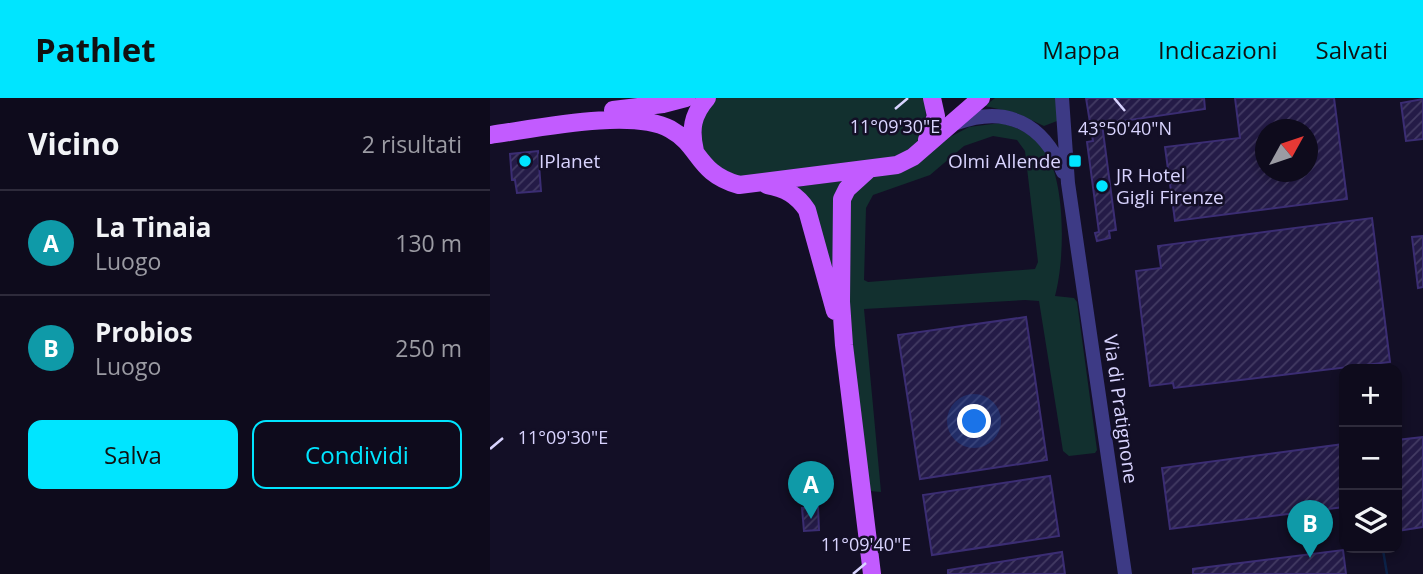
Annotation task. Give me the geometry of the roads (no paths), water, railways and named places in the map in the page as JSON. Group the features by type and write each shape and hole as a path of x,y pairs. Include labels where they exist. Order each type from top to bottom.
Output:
{"main road":[{"path":"490,125 663,104 686,98"},
{"path":"696,155 691,135 692,122 698,108 707,98"},
{"path":"924,146 936,116 932,98"},
{"path":"490,135 617,119 642,120 671,129 683,139 707,170 721,180 738,185 760,184 897,165 913,157 981,98"},
{"path":"869,169 847,189 842,199 841,302 872,574"},
{"path":"760,184 789,192 800,200 807,210 844,345"}],"street":[{"path":"1062,98 1068,183"},
{"path":"945,127 975,116 1012,118 1030,127 1050,146 1068,183"},
{"path":"1030,127 1048,130 1063,121"},
{"name":"Via di Pratignone","path":"1068,183 1125,573"}],"waterway":[{"path":"1384,553 1387,574"}],"place":[{"name":"IPlanet","path":"525,161"},
{"name":"Olmi Allende","path":"1075,161"},
{"name":"JR Hotel Gigli Firenze","path":"1102,186"},
{"name":"La Tinaia","path":"811,519"},
{"name":"Probios","path":"1310,558"}]}
